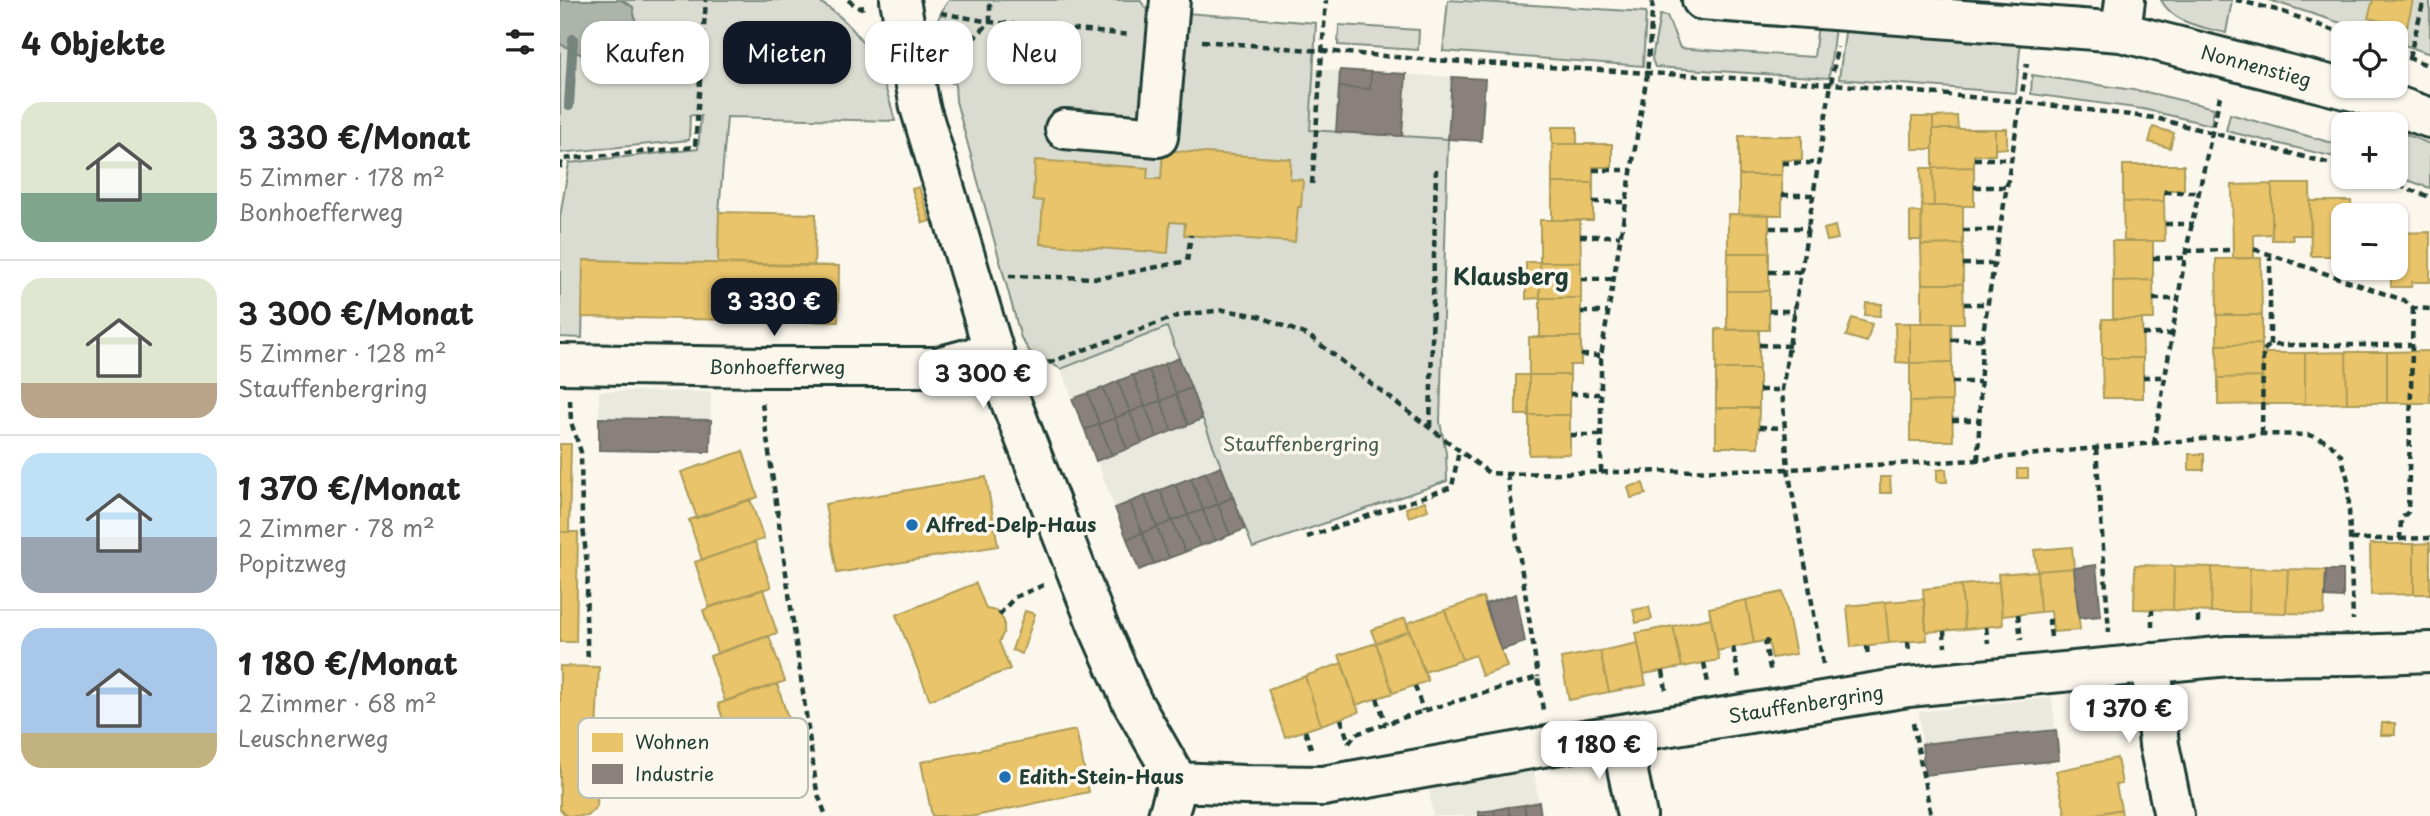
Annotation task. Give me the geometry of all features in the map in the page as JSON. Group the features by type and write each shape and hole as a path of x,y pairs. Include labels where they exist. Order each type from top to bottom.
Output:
{"street":[{"path":"1065,129 1158,137 1170,0"},
{"name":"Nonnenstieg","path":"1702,0 2033,26 2123,16 2228,58 2357,92 2430,118"},
{"name":"Stauffenbergring","path":"901,2 920,107 998,366 1077,570 1173,799 1244,785 1323,786 1909,687 2228,656 2430,652"},
{"name":"Bonhoefferweg","path":"564,364 998,366"},
{"path":"2151,663 2159,745 2174,816"},
{"path":"1620,734 1637,816"}],"path":[{"path":"560,168 562,159 695,147 706,0"},
{"path":"990,0 990,21"},
{"path":"1312,184 1326,0"},
{"path":"1601,473 1601,356 1647,75 1653,0"},
{"path":"2236,0 2281,11 2331,30"},
{"path":"2424,0 2409,58 2430,66"},
{"path":"901,2 987,21"},
{"path":"1829,699 1788,469 1782,390 1833,84 1842,11"},
{"path":"920,107 947,86 954,64 967,45 987,25"},
{"path":"1978,460 1982,340 2033,26"},
{"path":"1081,30 1647,75 1833,84 2022,102 2155,118 2331,164"},
{"path":"2154,444 2186,251 2228,58"},
{"path":"1974,159 2012,159"},
{"path":"1782,163 1820,163"},
{"path":"1430,426 1436,169"},
{"path":"1593,170 1632,170"},
{"path":"1974,187 2008,187"},
{"path":"2408,189 2430,197"},
{"path":"2164,192 2200,192"},
{"path":"1782,195 1814,195"},
{"path":"1593,202 1626,202"},
{"path":"2165,224 2193,224"},
{"path":"1770,228 1809,228"},
{"path":"1963,230 2001,230"},
{"path":"970,275 1102,278 1187,261 1191,235"},
{"path":"1580,236 1620,236"},
{"path":"2254,249 2403,300 2413,308 2430,309"},
{"path":"2186,251 2232,250"},
{"path":"2270,254 2270,345"},
{"path":"2153,258 2186,258"},
{"path":"1963,264 1995,264"},
{"path":"1769,272 1801,272"},
{"path":"1581,279 1614,279"},
{"path":"2153,299 2179,299"},
{"path":"1964,304 1988,304"},
{"path":"2400,538 2401,519 2408,512 2413,308"},
{"path":"998,366 1180,315 1224,310 1259,316 1309,336 1489,473 1507,474 1788,469 1978,460 2096,447 2262,435 2309,435 2329,442 2342,455 2348,480 2355,655"},
{"path":"1769,311 1795,311"},
{"path":"1581,312 1608,312"},
{"path":"2142,334 2173,334"},
{"path":"1951,340 1982,340"},
{"path":"1759,345 1790,346"},
{"path":"2262,435 2263,351 2270,345 2411,345"},
{"path":"1581,355 1601,356"},
{"path":"564,364 570,422 581,452 582,517 588,574 588,662"},
{"path":"761,367 761,401 806,718"},
{"path":"2143,377 2166,377"},
{"path":"1952,382 1980,382"},
{"path":"1759,390 1782,390"},
{"path":"1570,394 1599,394"},
{"path":"1952,420 1978,420"},
{"path":"1759,428 1784,428"},
{"path":"1570,435 1600,435"},
{"path":"2096,447 2109,635"},
{"path":"1307,537 1452,487 1459,450"},
{"path":"1507,474 1548,746"},
{"path":"2351,540 2430,538"},
{"path":"999,614 1015,597 1077,570"},
{"path":"1345,750 1356,734 1538,677"},
{"path":"1415,686 1423,711"},
{"path":"1377,698 1385,724"},
{"path":"1341,719 1349,744"},
{"path":"808,729 817,792 825,813"},
{"path":"1916,746 1931,816"}],"shaded area":[{"path":"560,0 621,0 633,7 635,21 581,21 581,54 560,44"},
{"path":"1313,69 1485,79 1481,141 1309,130"},
{"path":"1167,327 1245,529 1139,570 1061,369"},
{"path":"599,391 711,392 710,452 599,450"},
{"path":"2052,697 2059,760 1925,775 1919,712"},
{"path":"1534,771 1541,816 1433,816 1429,788"}],"green space":[{"path":"560,0 816,0 844,21 723,21 723,84 851,84 851,29 865,47 865,84 884,84 895,121 727,117 719,212 718,264 584,260 582,338 560,337 560,217 569,163 698,149 701,116 690,115 689,140 560,153"},
{"path":"949,0 1140,0 1147,10 1316,23 1310,130 1448,139 1440,422 1446,453 1447,481 1253,548 1167,327 1061,369 1030,352 1021,338 956,101 955,84 973,84 973,21 938,21"},
{"path":"1448,0 1646,12 1643,66 1443,51"},
{"path":"2161,0 2232,0 2226,33 2181,19"},
{"path":"2269,0 2430,0 2430,54 2408,46 2408,21 2335,21"},
{"path":"1660,15 1667,16 1680,48 1814,57 1818,25 1835,26 1829,78 1655,67 1652,59"},
{"path":"1339,25 1419,30 1418,50 1338,45"},
{"path":"1846,25 2021,38 2016,93 1839,79"},
{"path":"2032,75 2146,92 2214,108 2211,125 2143,109 2031,94"},
{"path":"2230,114 2331,143 2331,156 2226,131"},
{"path":"2408,135 2430,144 2430,188 2408,180"}],"building: Wohnen":[{"path":"2373,0 2413,0 2408,22 2368,18"},
{"path":"1957,116 1958,129 1933,129 1933,117"},
{"path":"1912,117 1933,117 1933,149 1912,149"},
{"path":"1552,127 1577,127 1577,144 1552,144"},
{"path":"2153,127 2174,133 2170,148 2149,142"},
{"path":"1933,129 1995,129 1995,155 1974,155 1974,167 1933,168"},
{"path":"1995,129 2007,129 2007,148 1995,149"},
{"path":"1739,136 1802,136 1802,160 1782,160 1782,175 1739,175"},
{"path":"1552,144 1612,144 1612,167 1593,167 1593,183 1552,183"},
{"path":"1163,150 1291,159 1290,179 1303,180 1295,242 1184,235 1185,223 1170,222 1168,253 1040,244 1043,201 1033,200 1035,160 1148,168 1147,179 1161,179"},
{"path":"2123,165 2184,165 2184,190 2164,190 2164,201 2123,202"},
{"path":"1974,167 1974,206 1934,206 1933,168"},
{"path":"1921,168 1933,168 1934,206 1922,206"},
{"path":"1739,175 1782,175 1782,215 1739,214"},
{"path":"1552,183 1593,183 1593,220 1552,220"},
{"path":"2272,184 2272,234 2254,235 2254,258 2233,258 2232,185"},
{"path":"2272,184 2310,184 2311,235 2292,235 2293,240 2272,240"},
{"path":"919,187 930,221 923,223 912,189"},
{"path":"2164,201 2165,241 2124,241 2123,202"},
{"path":"2310,201 2351,201 2331,203 2331,256 2311,256"},
{"path":"1922,206 1963,206 1963,244 1921,245"},
{"path":"719,212 816,214 814,266 718,264"},
{"path":"1910,212 1921,212 1922,240 1910,240"},
{"path":"1728,214 1769,215 1769,253 1728,253"},
{"path":"1540,220 1580,220 1581,262 1540,262"},
{"path":"1835,226 1838,239 1827,241 1824,229"},
{"path":"2430,232 2430,282 2412,282 2411,287 2391,287 2391,280 2408,280 2408,233"},
{"path":"2112,241 2153,241 2153,280 2113,281"},
{"path":"1963,244 1963,284 1922,284 1921,245"},
{"path":"1728,253 1769,253 1769,291 1727,291"},
{"path":"2261,258 2262,315 2217,315 2216,259"},
{"path":"583,260 839,266 838,322 582,317"},
{"path":"1526,262 1540,262 1540,298 1526,299"},
{"path":"1540,262 1581,262 1581,298 1540,298"},
{"path":"2153,280 2154,319 2113,319 2113,281"},
{"path":"1922,284 1963,284 1964,323 1922,323"},
{"path":"1727,291 1769,291 1769,330 1727,330"},
{"path":"1540,298 1581,298 1581,337 1540,337"},
{"path":"1866,303 1882,304 1880,316 1865,315"},
{"path":"2217,315 2262,315 2262,344 2217,345"},
{"path":"1852,318 1872,324 1867,342 1846,336"},
{"path":"2102,319 2142,319 2143,358 2102,358"},
{"path":"1895,323 1910,323 1910,363 1896,362"},
{"path":"1910,323 1951,323 1952,362 1910,363"},
{"path":"1716,329 1759,330 1759,369 1716,369"},
{"path":"1529,337 1581,337 1581,365 1570,365 1570,375 1529,375"},
{"path":"2262,344 2262,377 2218,378 2217,345"},
{"path":"2430,351 2430,403 2387,403 2387,352"},
{"path":"2346,352 2387,352 2387,403 2347,403"},
{"path":"2346,352 2347,403 2305,404 2305,353"},
{"path":"2262,353 2305,353 2305,404 2263,404"},
{"path":"2102,358 2143,358 2143,398 2103,398"},
{"path":"1952,362 1952,401 1910,402 1910,363"},
{"path":"1716,369 1759,369 1759,408 1716,408"},
{"path":"1516,375 1529,375 1529,415 1516,415"},
{"path":"1529,375 1570,375 1570,415 1529,415"},
{"path":"2262,377 2263,404 2218,405 2218,378"},
{"path":"1952,401 1953,441 1910,441 1910,402"},
{"path":"1716,408 1759,408 1758,447 1716,447"},
{"path":"1529,415 1570,415 1570,454 1529,455"},
{"path":"560,444 571,444 569,532 560,532"},
{"path":"743,451 758,497 697,518 681,472"},
{"path":"2189,454 2204,454 2204,470 2189,470"},
{"path":"1946,469 1947,482 1937,482 1937,470"},
{"path":"2017,469 2028,469 2028,478 2017,478"},
{"name":"Alfred-Delp-Haus","path":"986,477 998,546 837,573 825,504"},
{"path":"1880,477 1890,477 1891,493 1880,493"},
{"path":"1643,483 1646,494 1631,498 1628,487"},
{"path":"750,499 764,539 702,560 689,520"},
{"path":"1425,501 1428,510 1409,517 1406,508"},
{"path":"560,532 578,532 576,642 560,642"},
{"path":"755,542 771,587 709,607 695,562"},
{"path":"2430,543 2430,594 2414,594 2414,544"},
{"path":"2370,544 2414,544 2414,594 2371,595"},
{"path":"2072,547 2074,568 2037,571 2034,550"},
{"path":"2135,565 2174,566 2173,610 2134,609"},
{"path":"2174,566 2212,567 2211,612 2173,610"},
{"path":"2212,567 2250,568 2249,612 2211,612"},
{"path":"2074,568 2080,630 2053,632 2051,611 2040,612 2037,571"},
{"path":"2250,568 2288,569 2286,613 2249,612"},
{"path":"2288,569 2326,570 2324,614 2286,613"},
{"path":"2037,571 2040,612 2002,616 1998,574"},
{"path":"1999,582 2003,625 1965,629 1961,585"},
{"path":"976,583 986,609 997,611 1004,621 1004,632 999,642 1010,669 930,700 896,615"},
{"path":"1961,585 1965,629 1926,632 1923,589"},
{"path":"763,589 777,633 717,653 703,610"},
{"path":"1783,592 1796,654 1772,658 1768,640 1754,643 1746,600"},
{"path":"1483,597 1507,667 1482,676 1475,655 1462,660 1445,610"},
{"path":"1924,599 1927,640 1889,643 1885,602"},
{"path":"1746,600 1754,643 1717,651 1709,608"},
{"path":"1885,602 1889,643 1851,647 1847,606"},
{"path":"1649,607 1652,619 1636,623 1633,610"},
{"path":"1445,610 1462,660 1424,672 1407,623"},
{"path":"1025,611 1035,614 1022,654 1012,650"},
{"path":"1405,618 1409,631 1376,643 1371,630"},
{"path":"1711,618 1719,660 1682,667 1673,626"},
{"path":"1673,626 1682,667 1644,674 1636,633"},
{"path":"1409,631 1428,681 1393,693 1376,643"},
{"path":"769,636 785,681 725,701 710,656"},
{"path":"1376,643 1393,693 1356,705 1339,655"},
{"path":"1638,643 1646,685 1609,692 1600,651"},
{"path":"1600,651 1609,692 1569,700 1561,658"},
{"path":"1342,663 1359,712 1321,725 1305,676"},
{"path":"560,666 599,667 597,718 578,718 578,798 597,798 597,806 587,816 566,816 560,809"},
{"path":"1305,676 1321,725 1285,737 1268,689"},
{"path":"777,684 788,718 723,718 718,704"},
{"path":"2382,723 2395,723 2395,735 2381,735"},
{"name":"Edith-Stein-Haus","path":"1076,730 1089,792 975,816 932,816 921,762"},
{"path":"2117,758 2122,784 2116,785 2121,809 2087,816 2066,816 2056,771"},
{"path":"2121,809 2122,816 2087,816"}],"building: Industrie":[{"path":"1340,70 1371,72 1370,89 1339,87"},
{"path":"1371,72 1406,74 1402,136 1336,132 1339,87 1370,89"},
{"path":"1452,77 1485,79 1481,141 1448,139"},
{"path":"1179,358 1191,388 1176,394 1164,364"},
{"path":"1164,364 1176,394 1161,401 1149,370"},
{"path":"1149,370 1161,401 1145,406 1133,375"},
{"path":"1133,375 1145,406 1130,412 1118,381"},
{"path":"1118,381 1130,412 1115,418 1103,388"},
{"path":"1103,388 1115,418 1099,424 1088,393"},
{"path":"1191,388 1202,419 1188,425 1176,394"},
{"path":"1088,393 1099,424 1085,430 1072,399"},
{"path":"1176,394 1188,425 1172,431 1161,401"},
{"path":"1161,401 1172,431 1157,437 1145,406"},
{"path":"1145,406 1157,437 1142,443 1130,412"},
{"path":"1130,412 1142,443 1127,449 1115,418"},
{"path":"599,418 711,420 710,452 599,450"},
{"path":"1115,418 1127,449 1112,455 1099,424"},
{"path":"1099,424 1112,455 1096,461 1085,430"},
{"path":"1221,466 1233,497 1218,504 1206,472"},
{"path":"1206,472 1218,504 1203,510 1191,478"},
{"path":"1191,478 1203,510 1188,515 1175,484"},
{"path":"1175,484 1188,515 1172,521 1160,490"},
{"path":"1160,490 1172,521 1157,527 1145,496"},
{"path":"1145,496 1157,527 1142,533 1130,502"},
{"path":"1233,497 1245,529 1230,535 1218,504"},
{"path":"1130,502 1142,533 1127,539 1115,508"},
{"path":"1218,504 1230,535 1215,541 1203,510"},
{"path":"1203,510 1215,541 1200,546 1188,515"},
{"path":"1188,515 1200,546 1185,552 1172,521"},
{"path":"1172,521 1185,552 1169,558 1157,527"},
{"path":"1157,527 1169,558 1154,564 1142,533"},
{"path":"1142,533 1154,564 1139,570 1127,539"},
{"path":"2096,565 2101,616 2079,618 2074,568"},
{"path":"2326,570 2343,570 2343,598 2325,597"},
{"path":"1516,594 1525,642 1501,650 1485,604"},
{"path":"2056,730 2059,760 1925,775 1922,744"},
{"path":"1539,802 1541,816 1526,816 1524,805"},
{"path":"1524,805 1526,816 1510,816 1508,807"},
{"path":"1508,807 1510,816 1495,816 1494,810"},
{"path":"1494,810 1495,816 1479,816 1479,812"}],"waterway":[{"path":"569,106 573,39"}],"place":[{"name":"Alfred-Delp-Haus","path":"912,525"},
{"name":"Edith-Stein-Haus","path":"1005,777"}],"district":[{"name":"Klausberg","path":"1511,277"}]}
